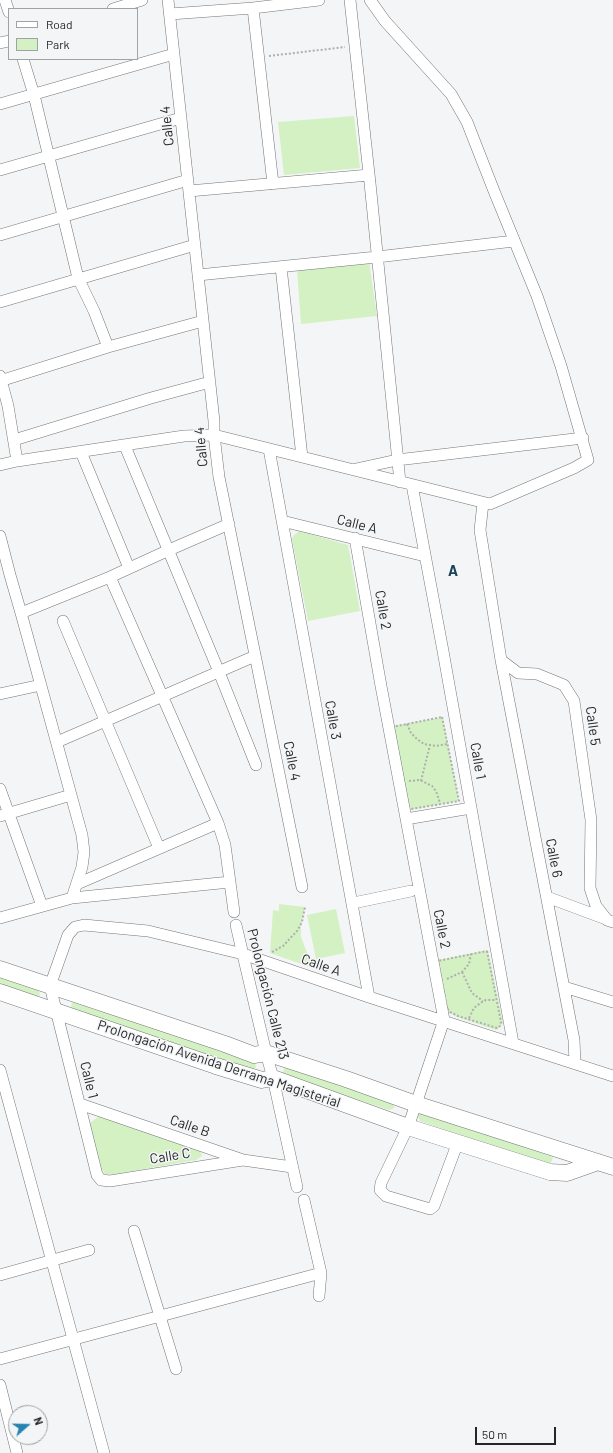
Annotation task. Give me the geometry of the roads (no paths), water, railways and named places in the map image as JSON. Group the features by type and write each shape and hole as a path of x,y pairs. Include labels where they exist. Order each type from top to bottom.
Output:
{"street":[{"path":"116,8 142,0"},
{"name":"Calle 4","path":"168,0 219,477 302,886"},
{"path":"170,14 253,8 319,0"},
{"path":"350,0 400,482"},
{"path":"0,464 184,436 214,435 490,504 574,468 588,460 583,438 561,366 537,296 467,122 451,94 385,21 370,0"},
{"path":"253,8 273,184"},
{"path":"0,104 174,54"},
{"path":"23,60 34,95 78,278 94,311 108,347"},
{"path":"0,170 181,118"},
{"path":"189,191 369,176"},
{"path":"0,235 188,180"},
{"path":"198,275 377,257 514,241"},
{"path":"0,302 195,245"},
{"path":"281,267 302,457"},
{"path":"17,461 1,379 108,347 203,321"},
{"path":"14,440 151,398 210,382"},
{"path":"353,470 397,460 583,438"},
{"path":"126,446 256,765"},
{"name":"Calle 3","path":"269,449 369,997"},
{"path":"81,452 129,568"},
{"name":"Calle 1","path":"412,485 513,1043"},
{"path":"483,503 480,530 501,660"},
{"name":"Calle A","path":"282,521 425,556"},
{"path":"21,613 110,578 129,568 229,524"},
{"path":"0,536 5,576 21,613 82,835 84,852 82,867 72,898"},
{"name":"Calle 2","path":"355,538 444,1020 408,1127 381,1183 380,1190 386,1196 430,1209 434,1206 458,1142"},
{"path":"110,578 218,823 225,845 234,912"},
{"path":"63,621 159,848"},
{"path":"57,742 255,656"},
{"name":"Calle 6","path":"501,660 574,1040 575,1063"},
{"name":"Calle 5","path":"501,660 518,673 537,674 564,684 574,701 591,820 590,888 596,906 610,921"},
{"path":"0,694 41,684"},
{"path":"0,789 4,814 42,906"},
{"path":"4,814 71,795"},
{"path":"406,819 471,808"},
{"path":"77,884 218,823"},
{"path":"0,918 72,898 230,882"},
{"path":"358,902 411,891"},
{"path":"547,897 610,921"},
{"name":"Calle A","path":"50,986 68,935 75,927 84,925 148,931 243,954 369,997 444,1020 613,1076"},
{"name":"Prolongación Calle 213","path":"236,925 273,1078 297,1187"},
{"name":"Prolongación Avenida Derrama Magisterial","path":"0,969 254,1055 266,1053 416,1104 606,1164"},
{"name":"Calle 1","path":"50,986 97,1175 101,1180"},
{"path":"564,987 613,1002"},
{"name":"Prolongación Avenida Derrama Magisterial","path":"0,992 216,1066 262,1080 273,1078 408,1127 550,1172 567,1173 606,1164"},
{"path":"0,1070 104,1453"},
{"name":"Calle B","path":"80,1104 243,1160 292,1167"},
{"name":"Calle C","path":"101,1180 110,1181 243,1160"},
{"path":"304,1200 322,1273 319,1296"},
{"path":"134,1231 176,1370"},
{"path":"0,1275 89,1250"},
{"path":"0,1359 322,1273"},
{"path":"0,1385 17,1453"}],"district":[{"name":"A","path":"453,571"}]}
